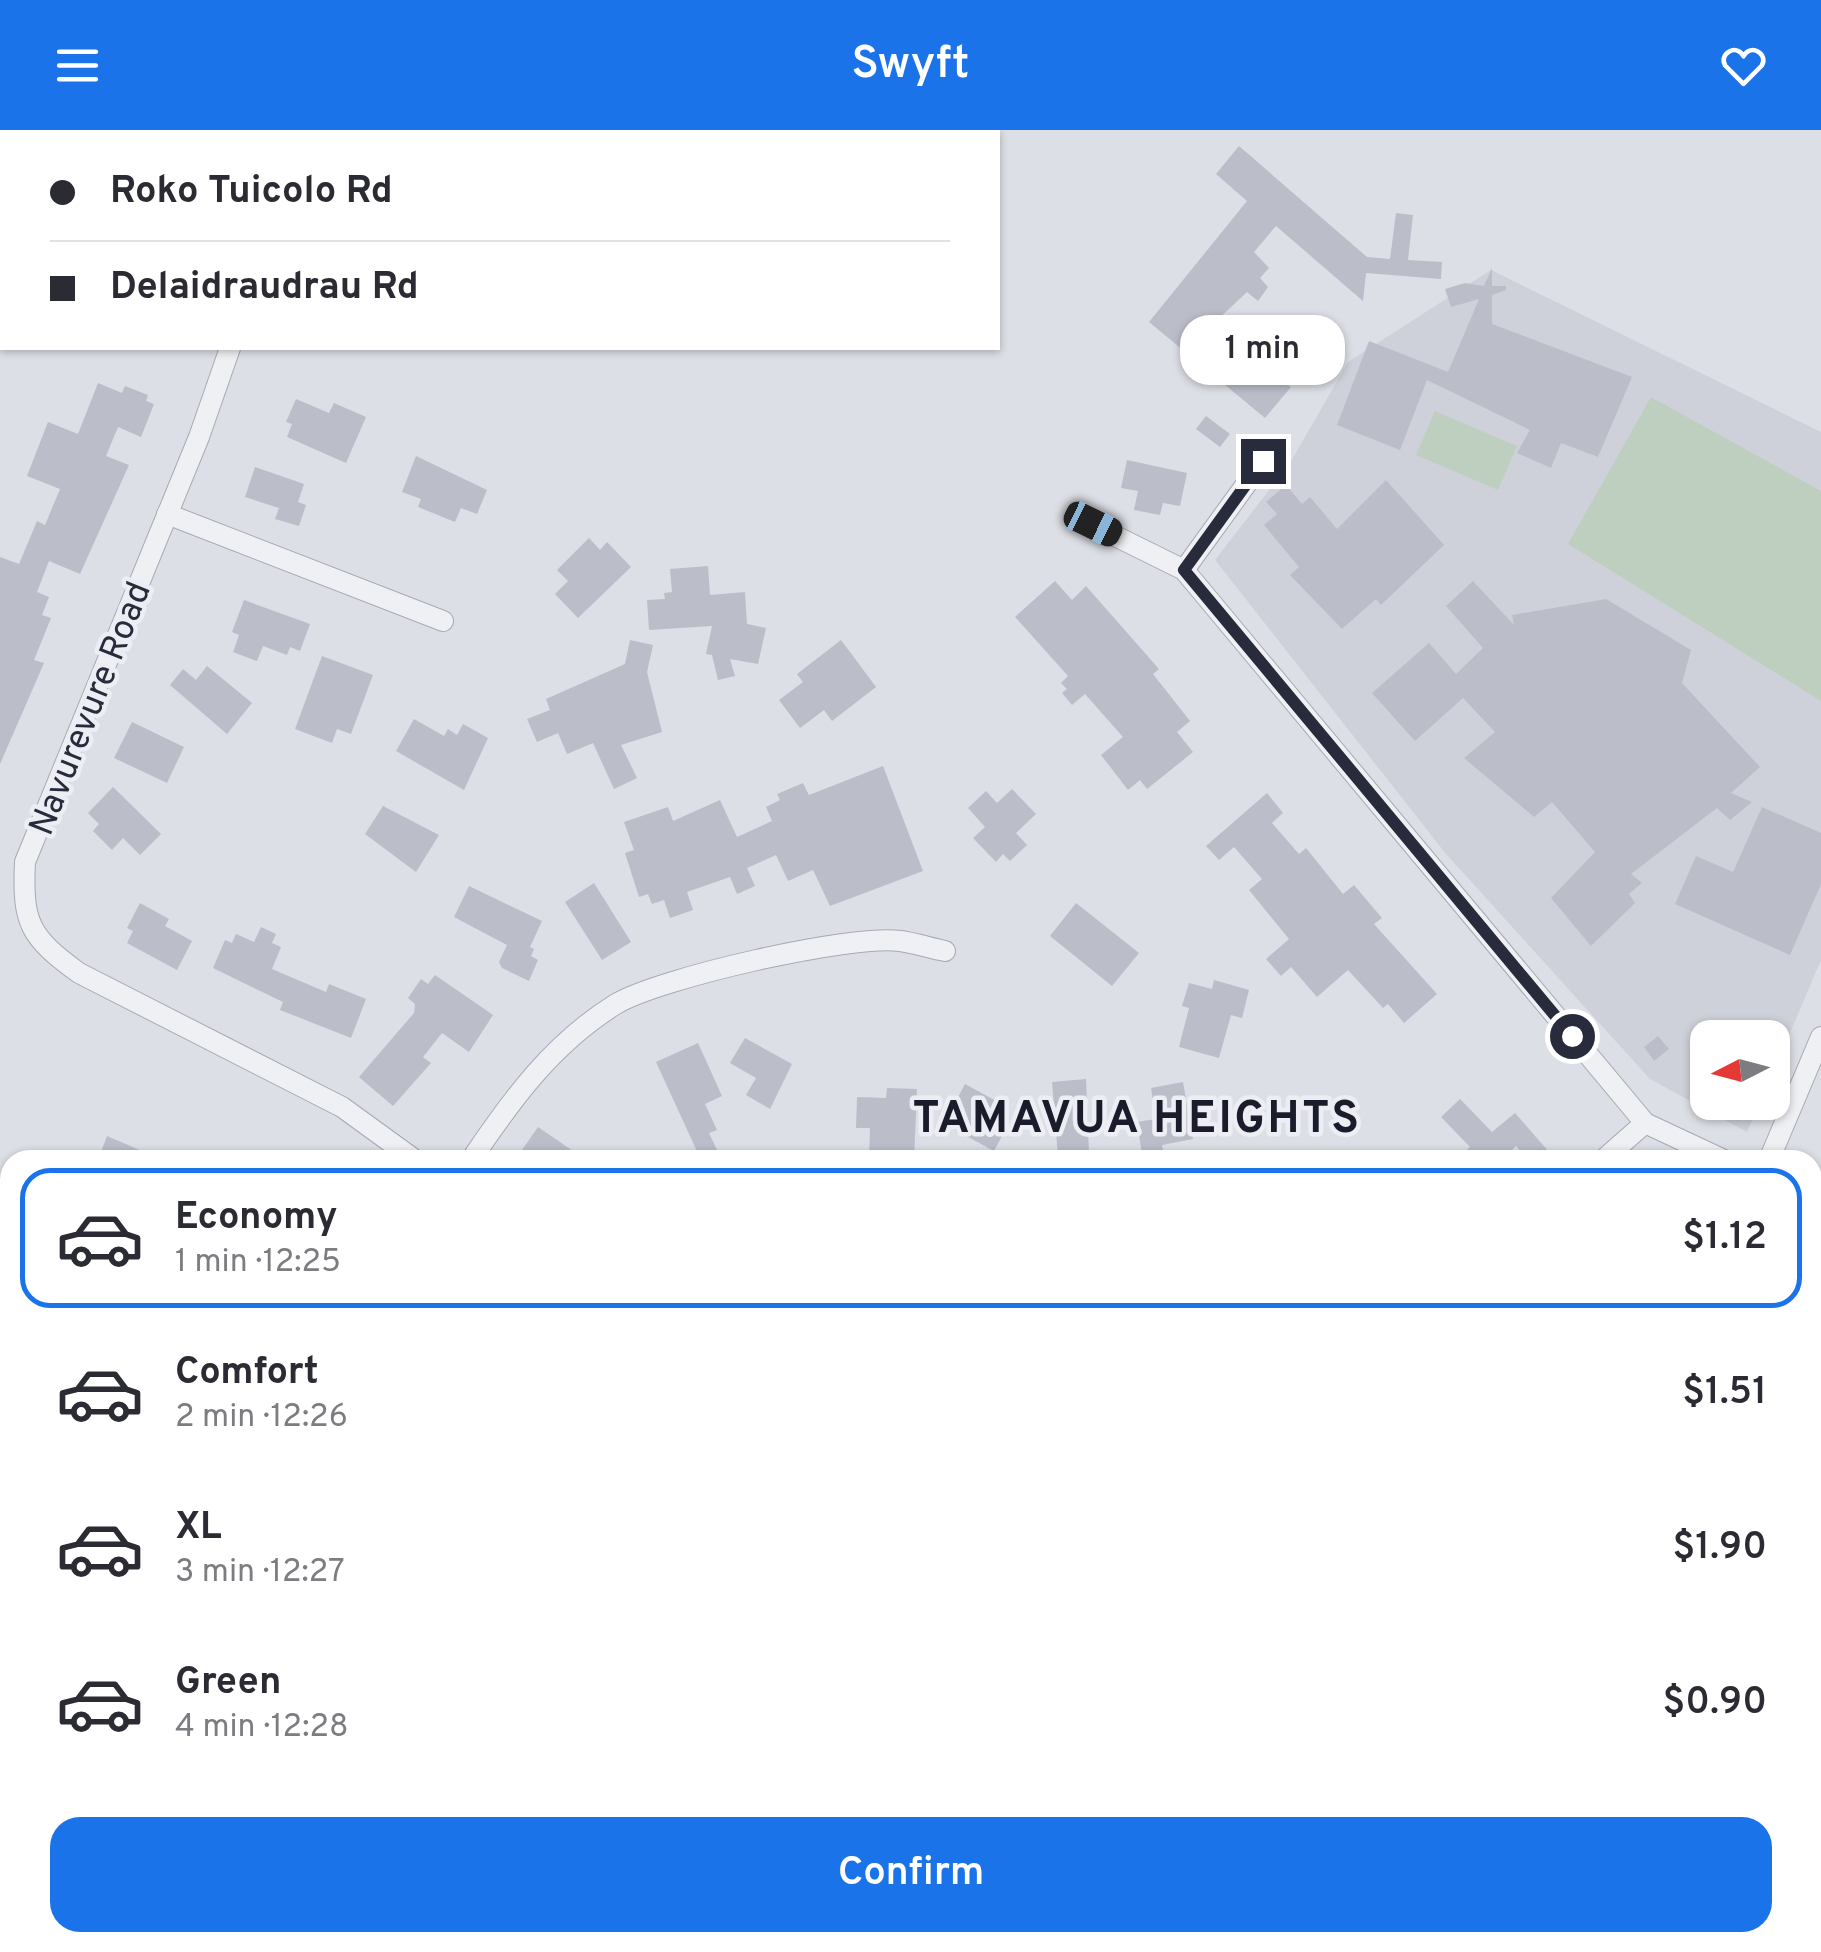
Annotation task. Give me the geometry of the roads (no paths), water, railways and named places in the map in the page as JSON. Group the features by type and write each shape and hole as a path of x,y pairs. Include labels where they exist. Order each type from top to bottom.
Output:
{"street":[{"name":"Navurevure Road","path":"229,350 26,862 26,918 40,944 79,974 342,1107 402,1150"},
{"path":"1184,570 1263,461"},
{"path":"167,514 443,621"},
{"path":"1093,524 1184,570 1646,1123 1703,1150"},
{"path":"478,1150 515,1094 547,1059 619,1002 694,975 796,953 897,940 945,952"},
{"path":"1773,1150 1821,1036"},
{"path":"1614,1150 1646,1123"}],"district":[{"name":"TAMAVUA HEIGHTS","path":"1137,1116"}]}
